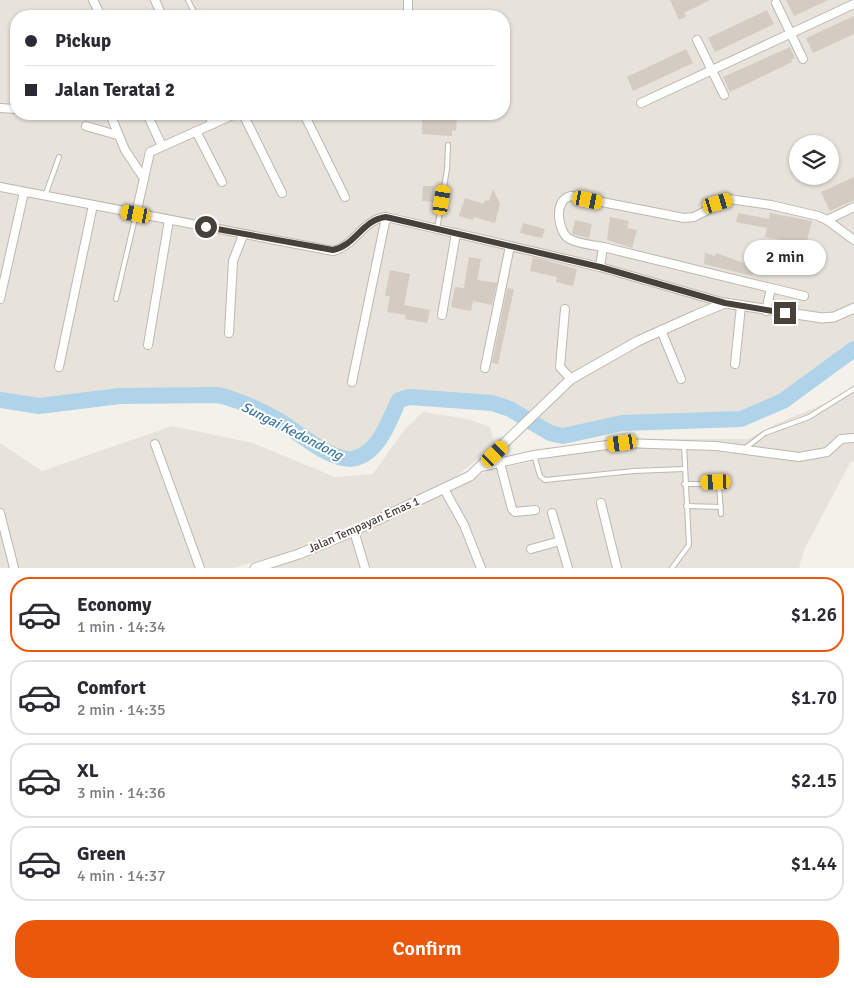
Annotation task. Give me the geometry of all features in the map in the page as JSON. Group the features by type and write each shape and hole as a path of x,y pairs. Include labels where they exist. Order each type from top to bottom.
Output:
{"street":[{"path":"776,3 803,59"},
{"path":"641,103 854,4"},
{"path":"697,40 724,95"},
{"path":"112,120 117,135 143,177"},
{"path":"150,120 162,146"},
{"path":"211,120 213,124"},
{"path":"136,214 148,155 162,146 222,120"},
{"path":"247,120 282,194"},
{"path":"307,120 345,197"},
{"path":"86,126 117,135"},
{"path":"196,131 222,182"},
{"path":"0,188 243,235 333,250 345,246 370,222 386,217 600,267 725,303 766,311 828,318 854,308"},
{"path":"0,299 24,192"},
{"path":"804,296 571,240 566,236 559,212 559,204 563,199 571,196 684,218 694,217 708,208 729,199 771,205 827,220 854,240"},
{"path":"59,367 93,205"},
{"path":"827,220 854,207"},
{"path":"352,382 386,217"},
{"path":"148,345 168,220"},
{"path":"442,315 456,233"},
{"path":"229,333 234,260 243,235"},
{"path":"485,368 510,246"},
{"path":"600,267 603,247"},
{"path":"766,311 771,288"},
{"name":"Jalan Tempayan Emas 1","path":"255,568 299,554 354,531 470,476 506,444 571,379 592,365 661,330 725,303"},
{"path":"735,364 741,306"},
{"path":"565,309 560,367 571,379"},
{"path":"661,330 681,379"},
{"path":"481,467 534,455 622,443 744,449 799,457 827,452 841,439 854,438"},
{"path":"155,444 200,568"},
{"path":"500,463 515,512 535,510"},
{"path":"444,489 464,525 481,568"},
{"path":"602,503 617,568"},
{"path":"0,513 14,568"},
{"path":"552,513 568,568"},
{"path":"354,531 365,568"},
{"path":"531,549 560,541"}],"lane":[{"path":"437,230 447,169 448,144"},
{"path":"45,196 59,157"},
{"path":"116,299 136,214"},
{"path":"744,449 765,433 809,417 854,389"},
{"path":"672,568 688,545 684,484 684,445"},
{"path":"534,455 540,476 545,480 634,470 684,470"},
{"path":"684,484 719,484 721,514"},
{"path":"686,506 721,507"}],"shaded area":[{"path":"0,0 854,0 854,351 783,402 742,421 623,424 563,437 550,435 509,410 492,405 411,398 399,402 381,439 373,448 358,459 344,461 322,451 278,422 232,400 218,398 119,399 39,408 0,401"},
{"path":"854,391 854,462 851,461 804,550 799,568 266,568 411,508 487,471 634,439 748,439 776,424"},
{"path":"423,412 467,419 490,427 495,445 453,479 297,550 233,568 0,568 0,443 42,471 172,426 253,443 335,477 373,474 404,430"}],"building":[{"path":"670,0 710,0 684,13 686,17 679,20"},
{"path":"786,0 828,0 794,16"},
{"path":"767,10 774,24 715,52 708,38"},
{"path":"854,16 854,34 813,53 806,38"},
{"path":"790,47 795,58 791,60 792,62 730,92 723,77"},
{"path":"686,49 693,63 633,91 627,77"},
{"path":"422,120 457,120 456,131 452,130 452,136 422,134"},
{"path":"854,177 854,200 830,211 821,192"},
{"path":"423,186 434,186 433,202 422,201"},
{"path":"493,189 500,204 495,223 474,217 473,220 459,216 465,198 484,204 485,200 489,201"},
{"path":"738,213 769,219 770,213 812,221 806,245 765,237 767,228 736,222"},
{"path":"610,217 629,221 627,228 637,230 632,248 607,240"},
{"path":"575,220 592,224 589,238 572,234"},
{"path":"523,223 545,229 542,238 520,233"},
{"path":"705,253 715,256 716,253 755,267 752,276 704,264"},
{"path":"469,257 481,259 477,280 497,283 492,305 473,301 471,311 451,307 455,287 464,288"},
{"path":"533,257 577,269 573,286 556,282 557,277 530,271"},
{"path":"390,270 410,274 404,305 430,310 427,323 405,319 406,315 387,312 390,296 385,296"},
{"path":"507,288 514,289 498,364 492,363"}],"waterway":[{"name":"Sungai Kedondong","path":"0,400 39,406 120,396 218,395 241,402 264,413 278,420 316,446 337,457 347,459 356,458 371,449 383,434 399,400 410,397 492,403 510,409 550,433 563,436 622,423 741,419 783,401 854,349"}],"route":[{"path":"206,227 291,244 333,250 345,246 370,222 386,217 600,267 725,303 785,313"}]}
